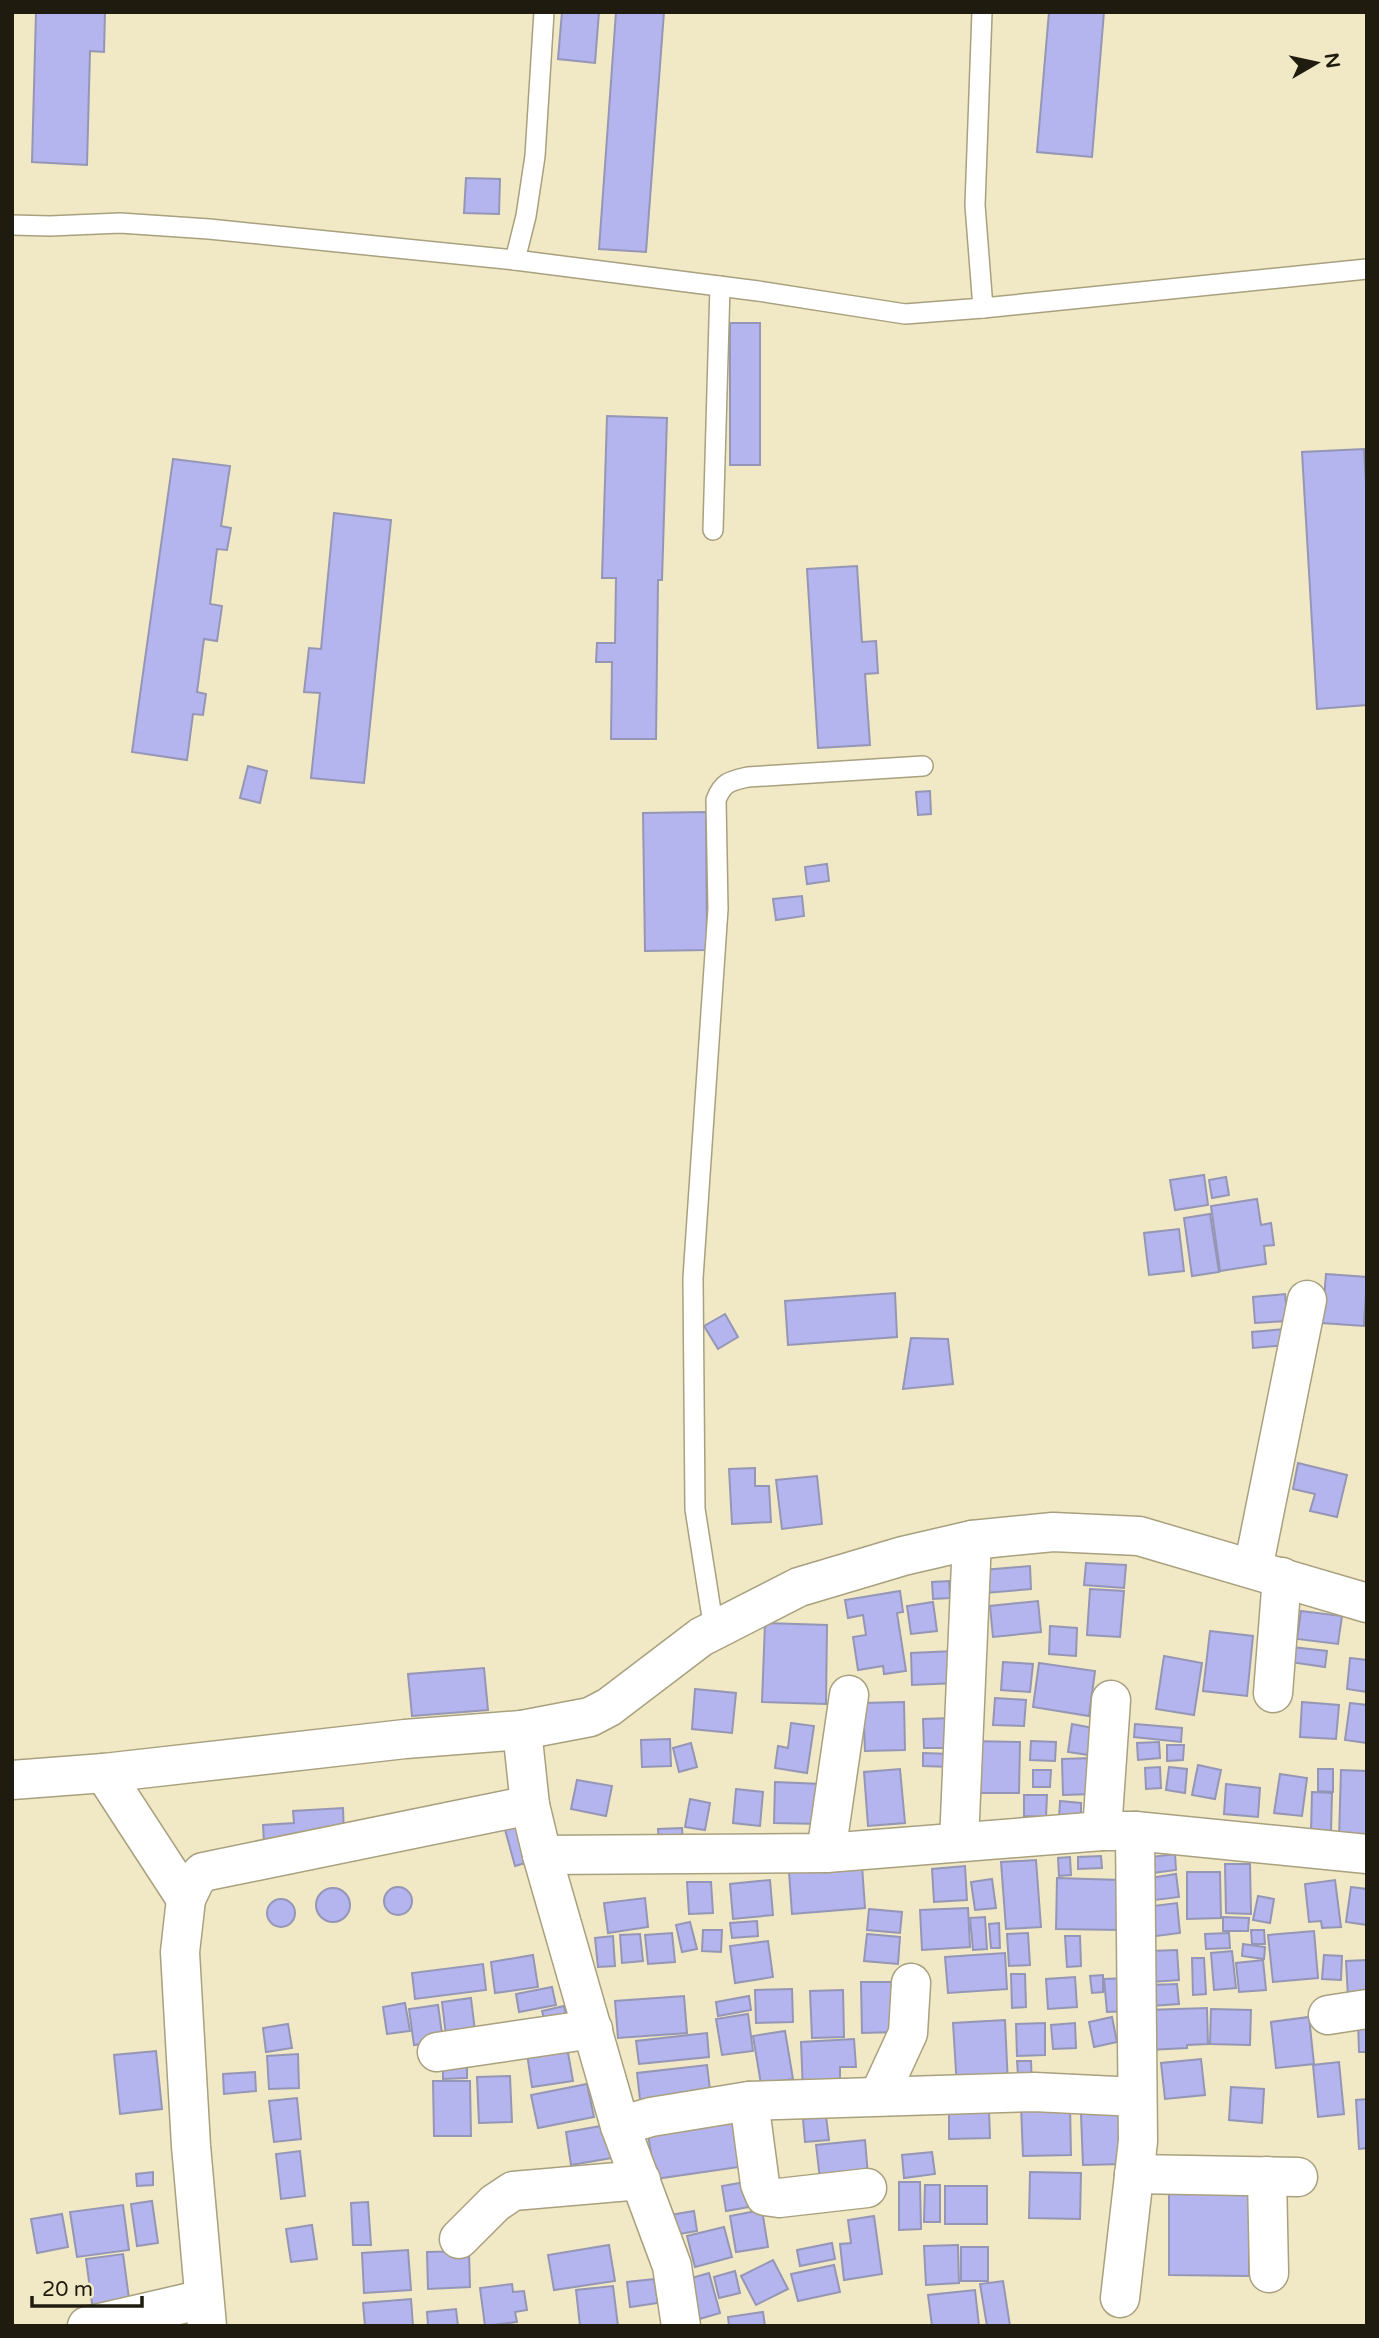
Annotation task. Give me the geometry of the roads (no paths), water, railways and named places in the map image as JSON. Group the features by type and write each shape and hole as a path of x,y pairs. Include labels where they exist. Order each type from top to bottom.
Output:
{"street":[{"path":"1273,1693 1267,1573 1307,1300"},
{"path":"12,1780 104,1773 405,1739 522,1730 590,1717 609,1707 701,1637 799,1587 903,1556 972,1540 1053,1532 1139,1536 1367,1603"},
{"path":"959,1842 972,1540"},
{"path":"826,1853 849,1695"},
{"path":"1111,1700 1138,2141 1119,2298"},
{"path":"522,1730 530,1805 542,1854 620,2126 672,2266 681,2326"},
{"path":"104,1773 186,1899"},
{"path":"87,2326 205,2313 191,2146 180,1952 186,1899 195,1880 203,1872 530,1805"},
{"path":"542,1854 826,1853 1119,1831 1367,1854"},
{"path":"879,2096 908,2033 911,1983"},
{"path":"1328,2015 1367,2009"},
{"path":"437,2052 593,2029"},
{"path":"620,2126 650,2117 749,2101 1034,2092 1137,2096"},
{"path":"749,2101 760,2184 765,2196 779,2198 867,2188"},
{"path":"1134,2174 1282,2176 1269,2273"},
{"path":"459,2239 495,2203 513,2191 641,2180"}],"lane":[{"path":"515,260 526,216 535,156 544,12"},
{"path":"982,12 975,205 983,308"},
{"path":"12,225 120,223 515,260 720,286 905,314 1367,269"},
{"path":"713,530 720,286"},
{"path":"714,1630 695,1509 693,1278 718,909 716,800 721,788 733,780 748,777 923,766"}]}
